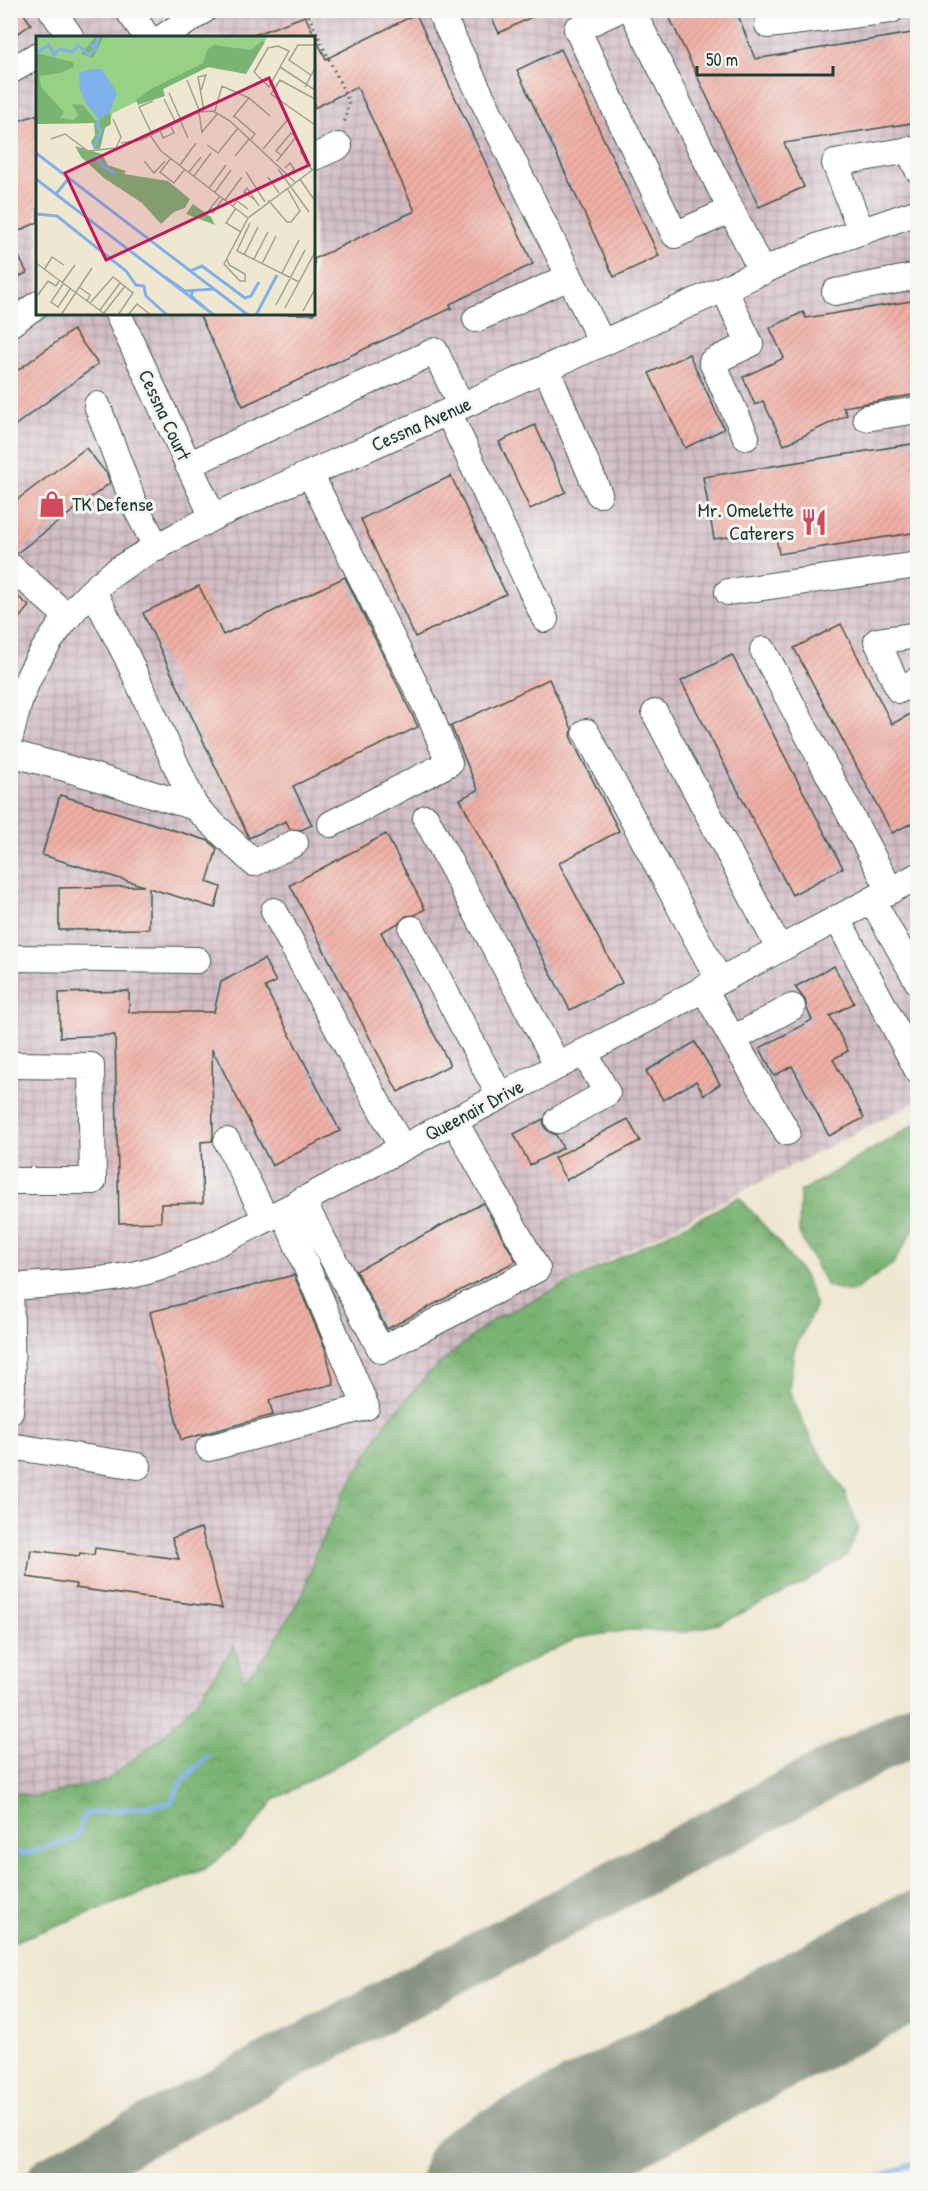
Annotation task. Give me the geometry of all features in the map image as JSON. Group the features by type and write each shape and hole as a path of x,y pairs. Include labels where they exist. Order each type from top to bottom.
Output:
{"street":[{"path":"52,10 70,36"},
{"path":"128,10 147,36"},
{"path":"165,36 204,10"},
{"path":"439,10 602,343"},
{"path":"618,10 578,29 675,235 731,210"},
{"path":"632,10 762,272"},
{"path":"768,25 891,10"},
{"path":"10,71 36,56"},
{"path":"315,157 339,146"},
{"path":"861,231 835,163 909,150 918,170"},
{"name":"Cessna Avenue","path":"10,737 14,703 58,628 93,591 119,569 213,517 454,409 819,246 918,212"},
{"path":"835,292 918,276"},
{"path":"476,319 569,277"},
{"path":"724,289 750,344 711,362 746,437"},
{"path":"10,324 36,304"},
{"name":"Cessna Court","path":"118,315 213,517"},
{"path":"188,465 435,351 454,409 545,619"},
{"path":"546,368 599,494"},
{"path":"97,405 134,504 157,548"},
{"path":"866,418 918,410"},
{"path":"310,474 430,715 449,763 331,824"},
{"path":"728,592 918,565"},
{"path":"10,567 68,617"},
{"path":"93,591 127,657 195,807 254,863 295,843"},
{"path":"918,636 877,641 900,690 918,680"},
{"path":"763,650 881,895 918,982"},
{"path":"655,712 779,948"},
{"path":"586,732 711,984 734,1039 787,1132"},
{"path":"10,753 195,807"},
{"path":"426,818 558,1066"},
{"name":"Queenair Drive","path":"11,1287 118,1278 160,1268 199,1252 402,1148 918,876"},
{"path":"274,911 402,1148"},
{"path":"837,918 918,1071"},
{"path":"412,929 501,1096"},
{"path":"10,958 197,960"},
{"path":"734,1039 792,1007"},
{"path":"558,1120 607,1093 584,1052"},
{"path":"10,1065 91,1066 93,1181 10,1181"},
{"path":"227,1141 283,1210 381,1350 537,1269 454,1120"},
{"path":"209,1448 366,1407 283,1210"},
{"path":"10,1280 12,1387 10,1411"},
{"path":"10,1446 138,1466"}],"path":[{"path":"286,10 288,13 294,10"},
{"path":"306,10 349,102 339,146"}],"shaded area":[{"path":"10,11 918,11 917,1101 493,1320 316,1552 304,1592 269,1652 243,1680 234,1647 197,1701 162,1737 106,1781 34,1797 10,1792"}],"green space":[{"path":"917,1123 917,1224 893,1264 852,1292 827,1286 799,1233 800,1192"},
{"path":"739,1197 804,1276 816,1305 794,1350 789,1390 811,1440 845,1493 858,1528 846,1556 806,1582 721,1623 686,1632 630,1630 577,1638 486,1683 274,1800 244,1839 205,1869 11,1943 11,1792 34,1797 106,1781 162,1737 197,1701 234,1646 244,1680 269,1652 304,1592 316,1552 344,1494 386,1423 431,1371 493,1320"}],"building":[{"path":"10,10 21,10 31,24 10,39"},
{"path":"488,10 546,10 499,33"},
{"path":"666,10 736,10 755,59 918,32 918,122 784,143 804,187 759,207"},
{"path":"416,14 533,264 450,304 452,308 243,406 199,315 315,315 315,259 415,211 357,87 315,108 315,36 326,59"},
{"path":"305,16 315,36 251,36"},
{"path":"561,49 659,256 614,277 517,70"},
{"path":"36,115 36,223 10,235 10,124"},
{"path":"10,239 27,273 10,281"},
{"path":"918,300 918,394 843,407 847,415 784,445 763,401 755,405 743,377 784,358 770,328 803,312 806,318"},
{"path":"73,330 98,364 10,429 10,376"},
{"path":"689,354 724,429 685,448 649,373"},
{"path":"535,425 566,492 530,509 499,442"},
{"path":"918,443 918,532 779,554 775,530 714,539 703,477"},
{"path":"86,448 107,474 110,483 17,553 10,551 10,505"},
{"path":"451,476 506,594 415,637 361,519"},
{"path":"345,577 418,727 293,786 312,825 301,830 290,829 286,821 249,838 143,613 199,586 223,635"},
{"path":"10,590 29,606 10,629"},
{"path":"841,624 892,724 918,710 918,820 892,833 794,648"},
{"path":"732,655 843,868 792,895 681,681"},
{"path":"549,679 572,729 571,738 619,831 559,863 622,983 570,1010 460,799 478,790 451,726"},
{"path":"60,795 209,841 217,849 207,882 221,887 215,908 149,888 149,929 59,930 59,888 144,886 42,855"},
{"path":"386,834 425,909 415,915 406,916 399,923 381,932 450,1065 398,1092 290,885"},
{"path":"264,959 276,982 265,987 340,1131 272,1166 212,1049 213,1136 212,1141 201,1142 203,1203 161,1204 161,1222 119,1223 115,1035 60,1037 59,993 129,991 129,1012 214,1012 221,982"},
{"path":"834,966 854,1003 830,1016 848,1051 833,1059 864,1118 829,1136 792,1066 774,1076 760,1048 812,1020 805,1000 795,987"},
{"path":"695,1042 720,1084 704,1095 696,1081 663,1100 646,1071"},
{"path":"543,1119 545,1128 556,1135 563,1148 530,1165 514,1134"},
{"path":"628,1119 640,1141 566,1180 554,1158"},
{"path":"483,1203 516,1261 387,1329 356,1271"},
{"path":"294,1275 325,1348 334,1384 269,1400 273,1415 181,1440 150,1312"},
{"path":"201,1528 222,1608 75,1588 76,1584 27,1577 31,1550 79,1556 80,1553 94,1555 95,1548 179,1559 172,1538"}],"waterway":[{"path":"10,1852 25,1854 76,1838 85,1814 171,1803 181,1782 208,1756"},
{"path":"872,2180 918,2162"}],"taxiway":[{"path":"52,2180 918,1727"}],"runway":[{"path":"483,2180 918,1953"}],"place":[{"name":"TK Defense","path":"52,504"},
{"name":"Mr. Omelette Caterers","path":"814,522"}]}
